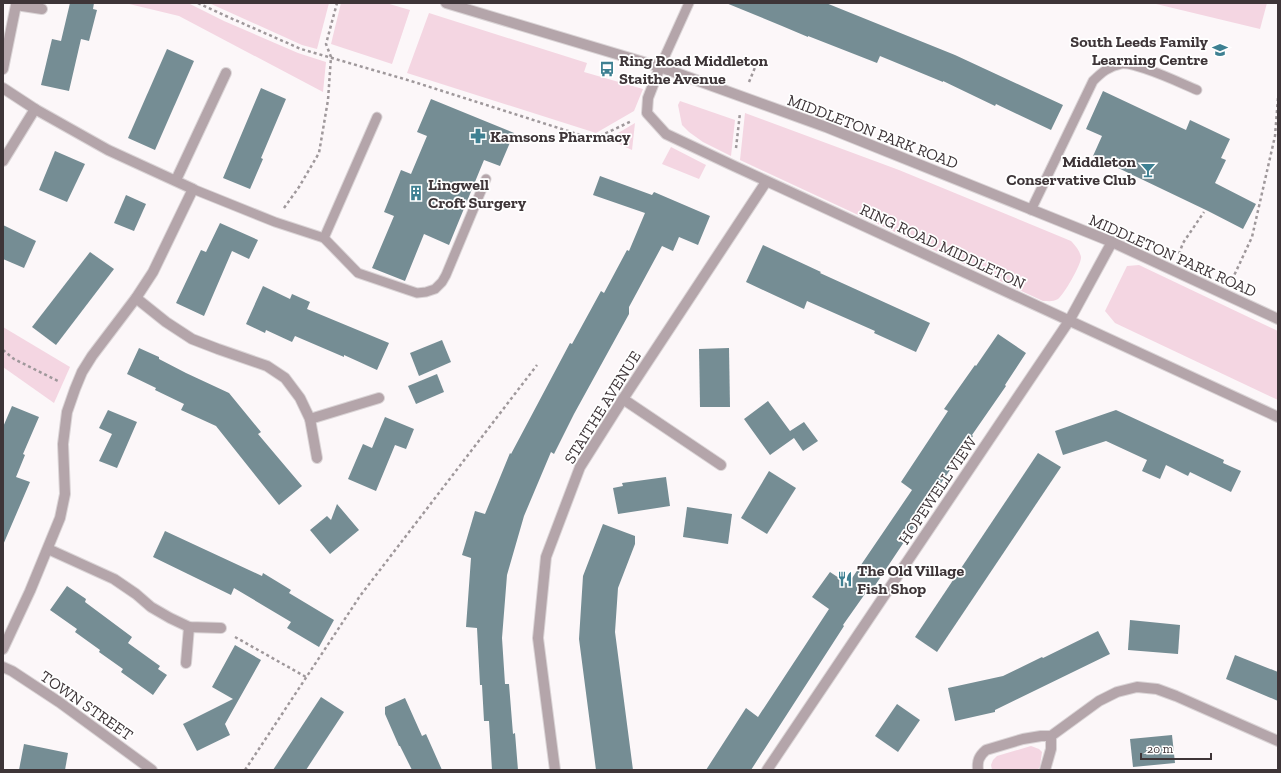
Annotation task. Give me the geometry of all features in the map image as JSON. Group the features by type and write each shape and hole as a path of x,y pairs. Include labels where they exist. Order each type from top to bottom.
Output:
{"street":[{"name":"MIDDLETON PARK ROAD","path":"446,3 660,68 826,127 1112,242 1278,319"},
{"path":"3,69 16,4 42,9"},
{"path":"647,113 648,98 660,68"},
{"path":"176,180 226,73"},
{"path":"3,88 36,109 108,150 193,188 153,272 82,372 68,412 63,444 65,494 60,518 30,591 3,649"},
{"path":"3,161 36,109"},
{"name":"RING ROAD MIDDLETON","path":"647,113 666,134 766,182 1278,417"},
{"name":"STAITHE AVENUE","path":"555,770 538,638 546,557 580,467 623,398 766,182"},
{"name":"HOPEWELL VIEW","path":"767,770 1069,321 1112,242"},
{"path":"136,298 166,322 192,339 267,366 285,378 300,398 310,419 317,458"},
{"path":"310,419 379,398"},
{"path":"623,398 721,465"},
{"path":"48,549 114,579 136,594 151,607 189,627 221,628"},
{"path":"186,663 189,627"},
{"name":"TOWN STREET","path":"3,667 12,671 59,702 152,770"},
{"path":"978,770 978,758 986,750 1023,739 1051,736 1099,701 1117,692 1136,688 1157,689 1176,696 1278,741"},
{"path":"1045,770 1051,749 1051,736"}],"lane":[{"path":"660,68 690,3"},
{"path":"1031,210 1093,81 1101,73 1110,67 1122,64 1133,65 1197,90"},
{"path":"324,238 377,117"},
{"path":"193,188 275,222 324,238 358,273 417,293 435,289 442,282 486,179"}],"path":[{"path":"198,3 300,48 411,81 593,140 647,113"},
{"path":"275,222 299,187 319,153 328,100 330,57 326,44 337,3"},
{"path":"734,166 742,97"},
{"path":"1226,295 1252,237 1277,136 1278,98"},
{"path":"1172,269 1183,243 1204,212"},
{"path":"3,350 14,360 75,389"},
{"path":"246,770 360,596 537,365"},
{"path":"221,628 306,677"}],"shaded area":[{"path":"125,3 188,3 224,21 298,53 326,62 323,92 179,16"},
{"path":"209,3 329,3 317,49 302,45"},
{"path":"341,3 386,3 410,10 392,64 331,44"},
{"path":"1152,3 1267,3 1260,29"},
{"path":"429,13 587,63 584,72 643,89 634,111 596,133 407,73"},
{"path":"680,101 735,120 731,156 703,142 682,125 678,105"},
{"path":"745,113 899,170 1071,241 1076,246 1081,257 1076,272 1058,299 1053,301 1043,301 740,160"},
{"path":"635,123 632,150 608,139"},
{"path":"671,147 706,165 699,179 662,164"},
{"path":"1139,265 1278,331 1278,400 1115,323 1105,311 1127,266"},
{"path":"3,327 70,367 54,403 3,367"},
{"path":"1031,746 1042,752 1038,770 992,770 991,765 997,756"}],"building":[{"path":"70,3 94,3 93,9 97,10 89,41 81,39 69,91 41,85 52,39 61,41"},
{"path":"726,3 826,3 955,55 1063,105 1051,130 996,104 995,106 943,81 880,56 877,63 808,37"},
{"path":"167,49 194,61 155,150 128,138"},
{"path":"261,88 286,99 261,158 263,159 250,189 223,178"},
{"path":"1103,91 1186,130 1190,120 1230,139 1221,158 1226,160 1215,183 1256,204 1243,229 1093,156 1102,136 1086,129"},
{"name":"Lingwell Croft Surgery","path":"431,99 514,133 500,166 484,160 449,245 424,234 405,281 372,268 394,216 384,212 401,170 411,174 427,136 417,132"},
{"path":"55,151 85,164 67,202 39,190"},
{"path":"600,176 652,195 654,192 710,216 698,245 679,237 673,251 662,246 629,307 629,314 574,414 554,454 551,452 524,516 507,575 502,638 505,684 509,684 513,734 515,733 518,770 492,770 489,721 484,721 482,685 480,685 477,628 466,627 471,558 462,555 475,511 485,514 510,453 511,454 570,343 572,344 601,291 604,293 627,250 629,251 645,213 593,195"},
{"path":"126,195 146,204 134,231 114,223"},
{"path":"220,223 258,240 249,259 232,251 204,316 176,303 201,250 206,252"},
{"path":"3,225 36,241 24,268 3,259"},
{"path":"763,245 821,272 820,273 930,323 916,352 874,333 875,331 807,301 804,309 746,282"},
{"path":"90,252 114,269 56,345 32,327"},
{"path":"263,286 290,299 292,294 310,302 307,309 389,343 377,370 344,355 344,357 295,336 292,342 266,330 265,333 246,324"},
{"path":"998,334 1026,353 1005,385 1006,386 912,526 914,527 870,593 867,591 843,625 844,626 751,770 706,770 746,708 758,717 829,609 812,597 830,572 848,584 912,490 901,482 948,411 944,409"},
{"path":"442,340 451,362 419,376 410,353"},
{"path":"139,348 159,357 159,359 186,373 229,393 261,432 258,434 302,486 279,505 216,426 181,410 184,404 127,374"},
{"path":"729,348 730,407 700,407 699,349"},
{"path":"437,374 444,392 416,404 408,386"},
{"path":"768,401 790,431 804,422 818,441 803,451 794,438 770,455 744,419"},
{"path":"12,406 39,417 23,454 25,455 16,477 30,482 3,545 3,427"},
{"path":"108,410 137,422 117,468 99,461 112,434 99,428"},
{"path":"1116,410 1224,460 1223,463 1241,471 1231,492 1190,472 1188,476 1166,465 1160,479 1142,471 1147,460 1106,441 1063,455 1055,431"},
{"path":"385,417 414,429 406,449 395,445 376,491 348,479 363,444 372,448"},
{"path":"1038,453 1061,467 937,652 915,637"},
{"path":"769,471 796,488 767,534 741,518"},
{"path":"666,477 670,506 618,514 613,488 623,486 622,483"},
{"path":"337,504 359,530 330,554 310,530 327,516 331,520"},
{"path":"687,507 732,514 728,544 683,537"},
{"path":"603,524 635,536 635,544 618,588 615,632 633,770 596,770 579,639 583,576"},
{"path":"165,531 262,576 263,573 291,590 289,593 334,620 319,647 287,628 291,622 234,588 231,595 153,557"},
{"path":"67,586 86,599 85,602 132,637 128,643 160,666 158,669 167,675 153,695 121,672 123,669 75,632 77,629 50,610"},
{"path":"1130,620 1180,625 1178,654 1128,650"},
{"path":"1098,631 1110,654 995,710 995,712 955,721 948,688 1003,676"},
{"path":"235,645 261,660 225,724 230,735 197,751 183,724 233,699 212,687"},
{"path":"1235,655 1278,672 1278,701 1226,679"},
{"path":"321,697 344,712 306,770 273,770"},
{"path":"405,698 422,736 426,734 442,770 412,770 399,746 385,714 385,707"},
{"path":"897,704 920,720 898,752 875,736"},
{"path":"1172,735 1175,763 1133,767 1130,739"},
{"path":"24,744 68,753 65,770 19,770"}],"place":[{"name":"South Leeds Family Learning Centre","path":"1220,50"},
{"name":"Ring Road Middleton Staithe Avenue","path":"607,69"},
{"name":"Kamsons Pharmacy","path":"478,136"},
{"name":"Middleton Conservative Club","path":"1148,170"},
{"name":"Lingwell Croft Surgery","path":"416,193"},
{"name":"The Old Village Fish Shop","path":"845,579"}]}
